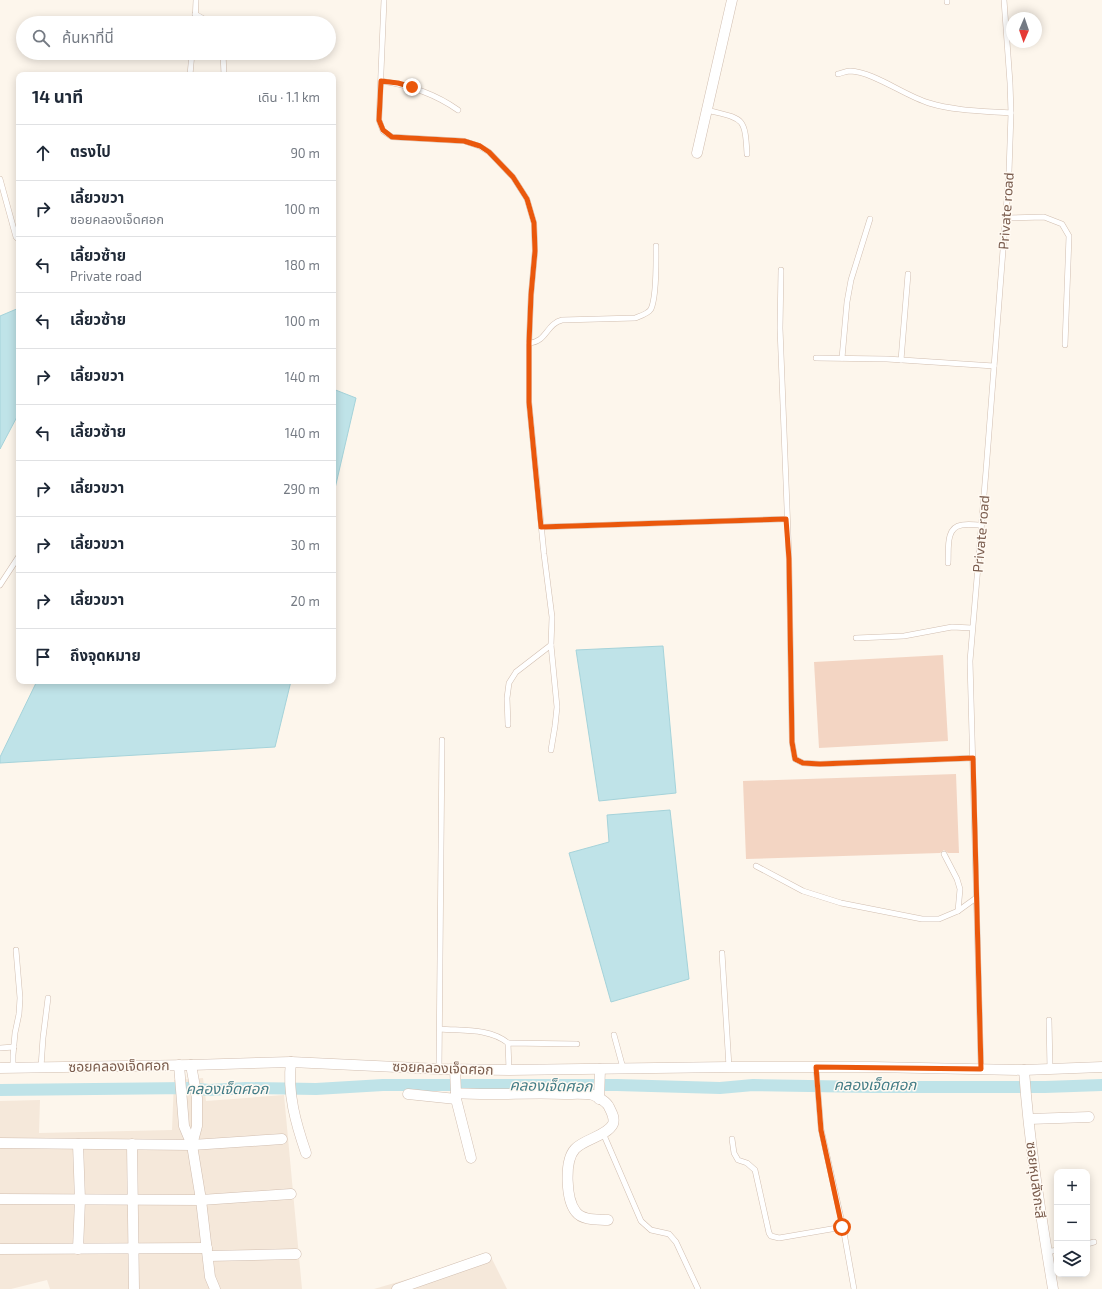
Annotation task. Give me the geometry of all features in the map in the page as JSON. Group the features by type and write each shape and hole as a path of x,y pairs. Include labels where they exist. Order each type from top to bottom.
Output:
{"street":[{"path":"697,153 732,0"},
{"path":"291,1062 289,1074 292,1106 298,1131 306,1153"},
{"name":"ซอยคลองเจ็ดศอก","path":"0,1068 179,1065 192,1070 291,1062 439,1069 600,1070 729,1067 816,1067 981,1069 1024,1073 1050,1069 1102,1067"},
{"path":"179,1065 184,1126 192,1146 201,1200 210,1276 215,1289"},
{"path":"455,1069 455,1090 471,1158"},
{"path":"192,1070 197,1098 197,1126 192,1146"},
{"path":"600,1070 600,1095 608,1104 614,1118 612,1126 603,1133 575,1148 569,1159 566,1175 571,1202 576,1213 588,1219 608,1220"},
{"name":"ซอยหุบสังกะสี","path":"1024,1073 1039,1209 1053,1289"},
{"path":"408,1094 455,1090 494,1095 544,1093 600,1095"},
{"path":"1029,1119 1090,1117"},
{"path":"0,1143 192,1146 282,1139"},
{"path":"78,1144 80,1200 78,1249"},
{"path":"132,1144 134,1289"},
{"path":"0,1199 201,1200 291,1194"},
{"path":"0,1249 133,1249 296,1254"},
{"path":"397,1289 422,1285 486,1258"}],"lane":[{"path":"196,0 195,14 199,16"},
{"path":"384,0 379,120 383,130 392,137 464,141 480,146 489,152 513,177 527,199 534,223 535,251 529,343 529,402 541,527 552,617 551,645 557,707 551,750"},
{"name":"Private road","path":"981,1069 970,661 1009,172 1011,113 1008,45 1004,0"},
{"path":"190,72 191,60"},
{"path":"223,60 224,72"},
{"path":"838,74 849,71 874,78 929,103 957,109 1011,113"},
{"path":"381,81 398,83 428,93 445,101 458,110"},
{"path":"707,110 732,116 741,121 745,130 747,154"},
{"path":"0,179 16,237"},
{"path":"1005,218 1044,217 1062,224 1069,236 1064,344"},
{"path":"842,358 851,280 870,219"},
{"path":"529,343 535,343 541,340 551,326 562,320 635,318 651,310 654,295 656,246"},
{"path":"781,270 780,328 786,519 789,559 792,742 795,759 803,763 820,764 973,758"},
{"path":"901,360 908,274"},
{"path":"816,358 901,360 994,366"},
{"path":"541,527 786,519"},
{"path":"948,563 949,535 953,528 961,525 981,525"},
{"path":"0,585 16,561"},
{"path":"856,638 904,636 952,627 972,628"},
{"path":"508,725 506,698 510,683 516,672 551,645"},
{"path":"439,1069 442,740"},
{"path":"944,854 957,879 960,889 958,911"},
{"path":"756,866 803,891 841,903 922,919 939,919 958,911 976,898"},
{"path":"14,1068 15,1033 19,1014 20,998 16,950"},
{"path":"722,953 729,1067"},
{"path":"41,1067 48,998"},
{"path":"1049,1020 1050,1069"},
{"path":"440,1029 487,1032 508,1043 577,1044"},
{"path":"614,1035 624,1069"},
{"path":"508,1043 509,1070"},
{"path":"0,1048 14,1048"},
{"path":"816,1067 821,1130 854,1289"},
{"path":"603,1133 641,1221 651,1230 669,1234 676,1242 698,1289"},
{"path":"732,1139 734,1153 738,1160 747,1163 755,1170 768,1233 771,1236 779,1238 842,1227"},
{"path":"1090,1243 1094,1242"},
{"path":"1046,1252 1054,1251"}],"shaded area":[{"path":"203,1078 206,1101 284,1095 302,1289 50,1289 47,1280 11,1289 0,1289 0,1101 40,1100 39,1133 172,1130 174,1080"},
{"path":"490,1255 507,1289 374,1289"}],"water":[{"path":"16,309 16,419 0,449 0,316"},
{"path":"336,390 356,398 336,484"},
{"path":"663,646 676,793 599,801 576,650"},
{"path":"36,684 290,684 275,747 0,763 0,757"},
{"path":"670,810 689,979 611,1002 569,853 609,842 607,815"}],"building":[{"path":"943,655 948,741 819,748 814,662"},
{"path":"956,774 959,853 948,853 944,850 940,853 746,859 743,781"}],"waterway":[{"name":"คลองเจ็ดศอก","path":"0,1090 189,1088 209,1090 246,1088 316,1089 383,1085 617,1085 720,1088 753,1085 872,1087 1045,1087 1102,1085"}],"route":[{"path":"412,87 398,83 381,81 379,120 383,130 392,137 464,141 480,146 489,152 513,177 527,199 534,223 535,251 529,343 529,402 538,480 541,527 786,519 789,559 792,742 795,759 803,763 820,764 973,758 981,1069 816,1067 821,1130 842,1227"}]}
